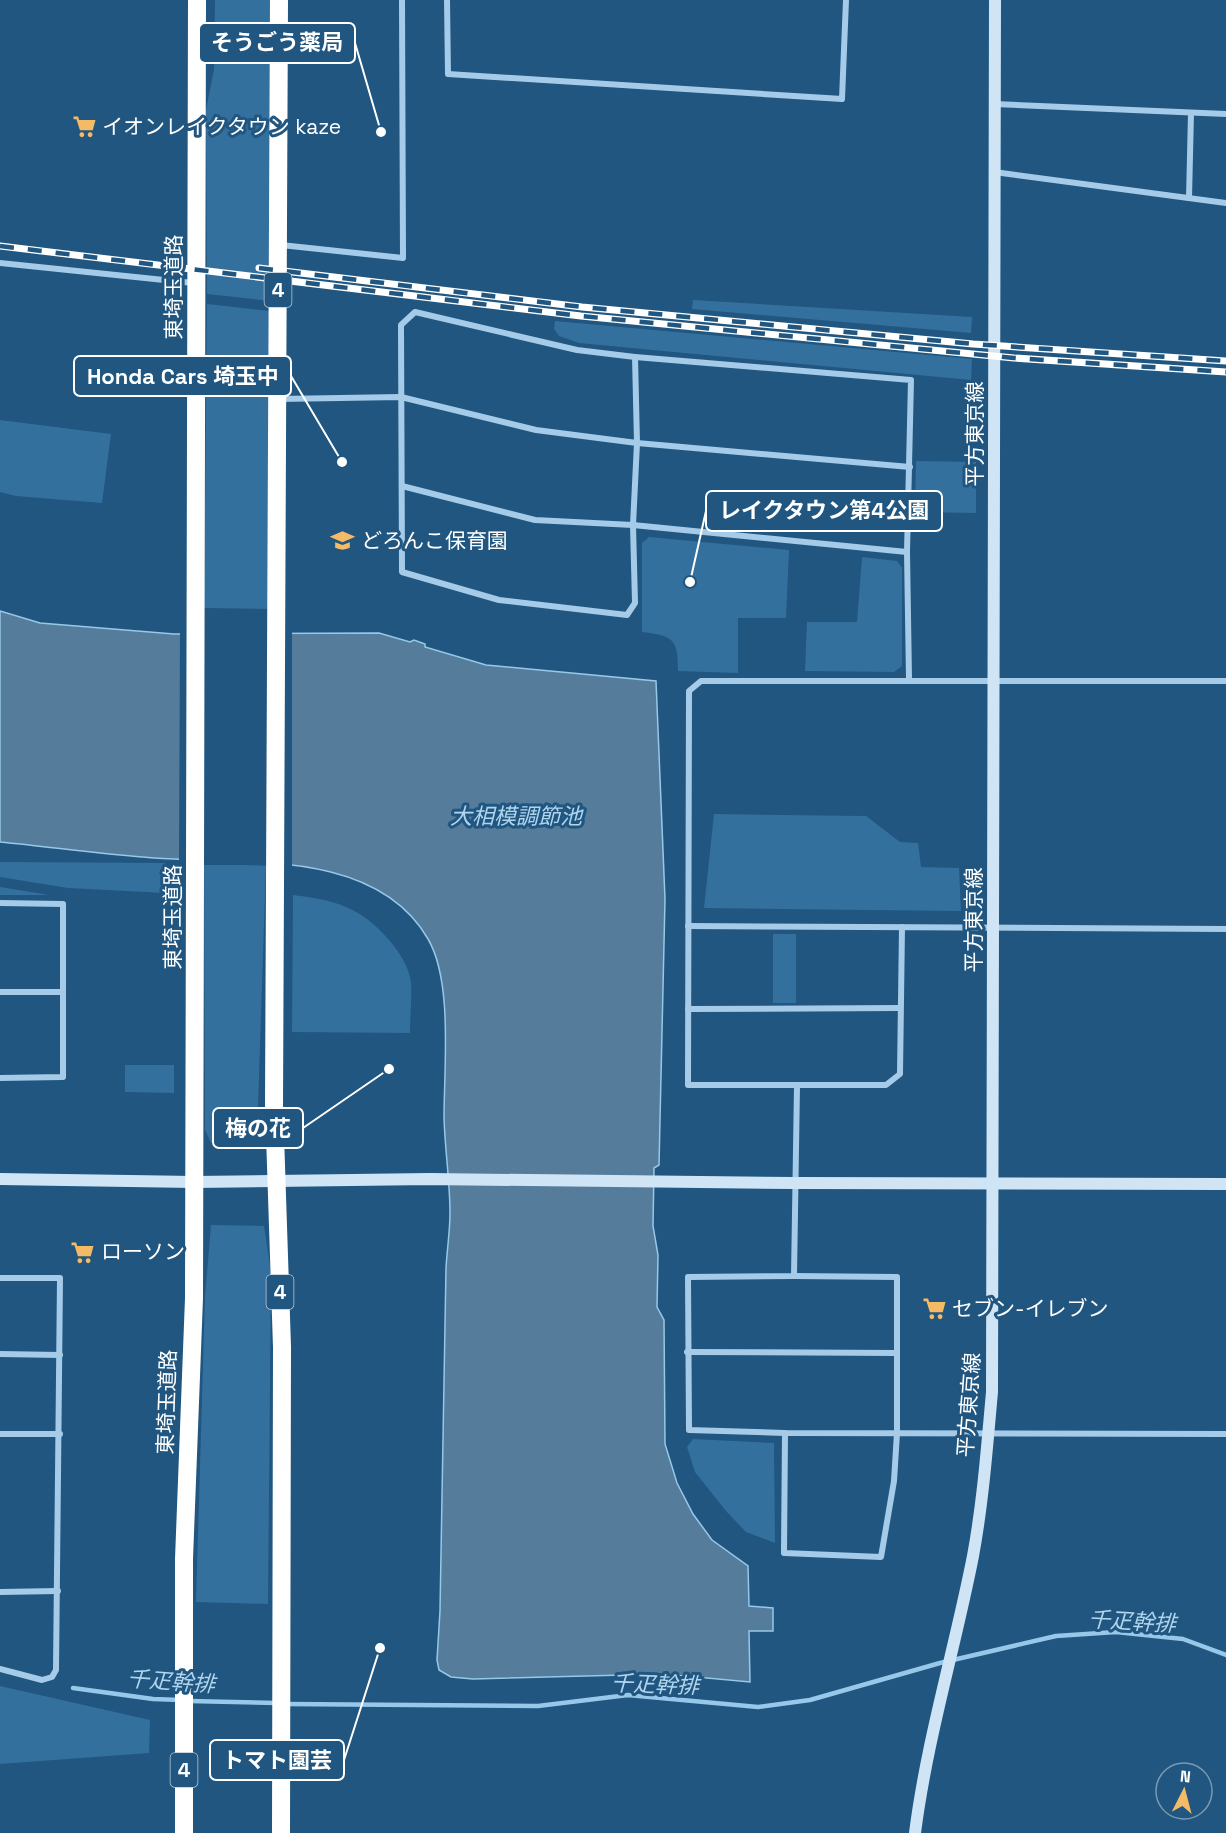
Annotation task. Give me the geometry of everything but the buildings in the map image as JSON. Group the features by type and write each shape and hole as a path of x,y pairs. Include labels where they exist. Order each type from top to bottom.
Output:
{"highway":[{"name":"東埼玉道路","path":"184,1833 184,1559 194,1298 197,0"},
{"name":"4","path":"197,105 204,51 205,0"},
{"name":"4","path":"279,0 275,1180 282,1347 281,1833"}],"main road":[{"name":"平方東京線","path":"915,1833 921,1783 949,1666 981,1509 992,1392 994,0"},
{"path":"0,1179 194,1182 430,1179 1226,1184"}],"street":[{"path":"278,244 403,258 402,0"},
{"path":"447,0 448,74 842,99 846,0"},
{"path":"994,104 1226,114"},
{"path":"1189,198 1191,113"},
{"path":"993,172 1226,203"},
{"path":"0,263 196,283"},
{"path":"635,357 637,443 633,525 635,603 627,615 499,600 402,572 401,324 415,312 576,350 911,380 906,552 909,679"},
{"path":"278,399 401,397 536,430 637,443 910,467"},
{"path":"402,486 535,519 633,525 906,552"},
{"path":"902,927 900,1074 886,1085 688,1085 689,691 701,681 909,679 1226,681"},
{"path":"0,903 63,904 63,1077 0,1078"},
{"path":"688,926 1226,929"},
{"path":"0,992 63,992"},
{"path":"688,1008 900,1008"},
{"path":"794,1276 796,1086"},
{"path":"785,1433 784,1553 881,1557 894,1481 897,1433 897,1277 688,1277 689,1430 785,1433 897,1433 988,1433 1226,1434"},
{"path":"0,1278 60,1278 56,1670 52,1677 42,1680 0,1669"},
{"path":"687,1352 897,1353"},
{"path":"0,1354 60,1355"},
{"path":"0,1434 60,1434"},
{"path":"0,1592 58,1591"}],"shaded area":[{"path":"215,0 271,0 271,301 207,294 206,110 214,69"},
{"path":"693,300 972,317 971,333 692,309"},
{"path":"207,304 270,311 268,609 204,608"},
{"path":"555,321 972,359 971,380 579,343 559,336 554,329"},
{"path":"0,420 111,434 102,503 16,496 0,492"},
{"path":"916,461 976,462 976,513 915,512"},
{"path":"649,537 789,550 786,618 738,618 738,673 678,671 677,652 672,641 661,635 642,632 642,543"},
{"path":"862,557 897,561 902,568 902,666 894,672 805,671 807,622 857,622"},
{"path":"714,814 866,816 900,842 918,843 921,867 959,868 961,911 704,908"},
{"path":"0,862 165,863 165,893 68,888 0,877"},
{"path":"204,865 266,865 257,1137 251,1143 211,1143 205,1130"},
{"path":"0,887 49,895 0,895"},
{"path":"293,895 346,907 369,920 390,941 403,960 410,976 410,1033 292,1032"},
{"path":"773,934 796,934 796,1003 773,1003"},
{"path":"125,1065 174,1065 174,1093 125,1092"},
{"path":"211,1225 264,1226 271,1272 268,1604 196,1602 205,1297"},
{"path":"693,1439 774,1443 775,1543 746,1532 695,1472 687,1447"},
{"path":"0,1686 150,1720 149,1753 0,1764"}],"water":[{"name":"大相模調節池","path":"0,611 40,623 174,634 379,633 410,642 414,640 425,644 425,647 486,665 656,681 665,899 659,1165 654,1168 653,1226 658,1255 657,1307 664,1320 665,1444 677,1483 693,1514 712,1540 748,1566 749,1606 773,1608 773,1631 749,1631 750,1682 663,1674 473,1679 451,1677 439,1670 437,1660 440,1611 446,1268 450,1213 444,1118 446,1051 444,1001 436,957 428,939 405,910 376,889 342,875 266,862 154,858 0,842"}],"pier":[{"path":"180,631 292,631 292,867 179,862"}],"waterway":[{"name":"千疋幹排","path":"285,1704 538,1706 628,1695 758,1707 810,1700 940,1663 1056,1636 1116,1632 1183,1639 1226,1655"},
{"name":"千疋幹排","path":"73,1688 153,1699 181,1700"},
{"name":"千疋幹排","path":"189,1701 277,1703"}],"railway":[{"path":"0,246 581,316 1014,358 1226,372"},
{"path":"259,268 582,307 973,344 1226,361"}],"place":[{"name":"イオンレイクタウン kaze","path":"84,127"},
{"name":"そうごう薬局","path":"381,132"},
{"name":"Honda Cars 埼玉中","path":"342,462"},
{"name":"どろんこ保育園","path":"343,541"},
{"name":"レイクタウン第4公園","path":"690,582"},
{"name":"梅の花","path":"389,1069"},
{"name":"ローソン","path":"83,1252"},
{"name":"セブン-イレブン","path":"934,1309"},
{"name":"トマト園芸","path":"380,1648"}]}
